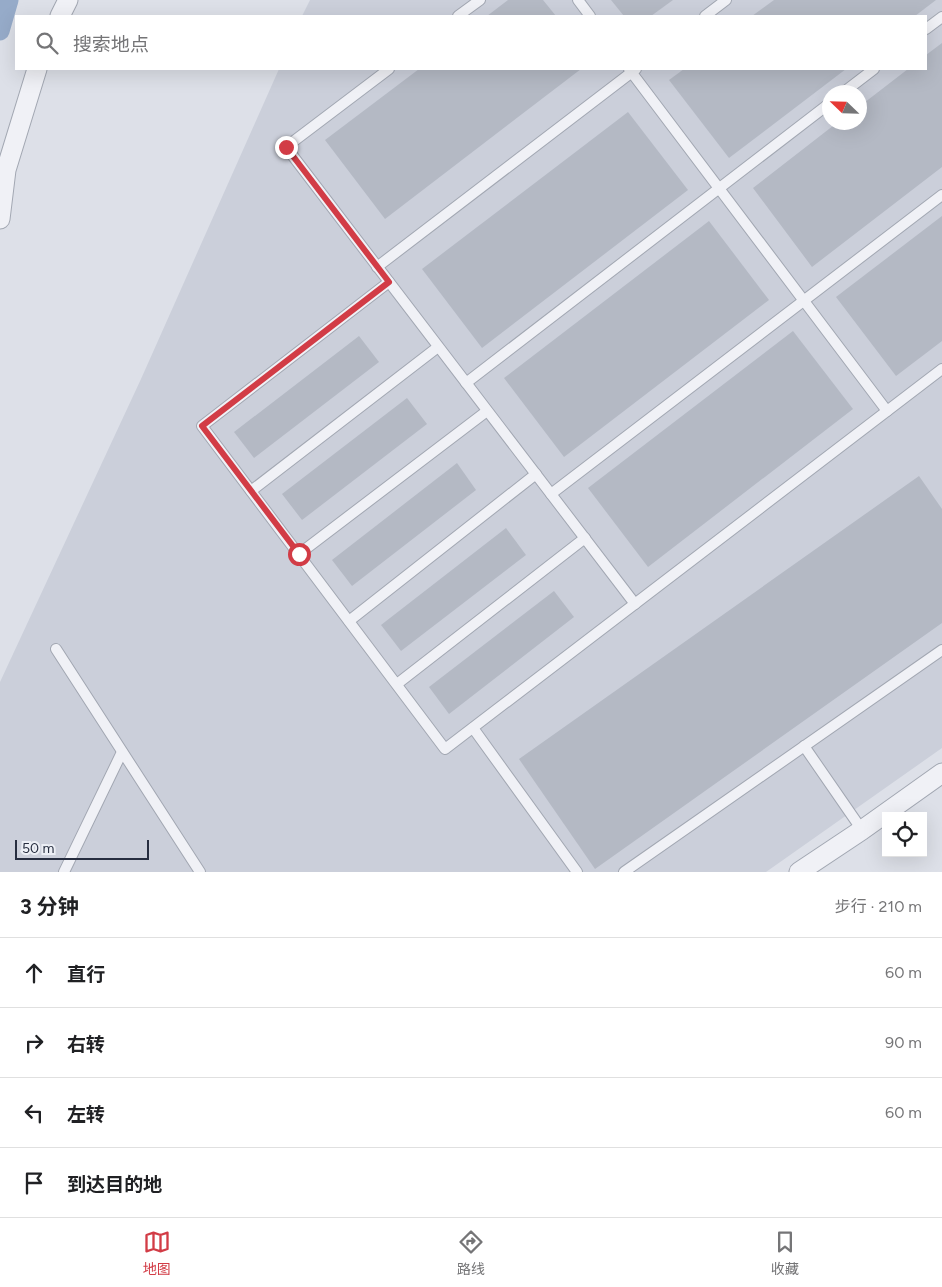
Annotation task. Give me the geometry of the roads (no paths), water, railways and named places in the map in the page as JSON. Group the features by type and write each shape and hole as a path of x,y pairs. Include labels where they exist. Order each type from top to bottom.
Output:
{"street":[{"path":"60,15 68,0"},
{"path":"0,219 6,170 37,70"},
{"path":"799,872 942,773"}],"lane":[{"path":"459,15 480,0"},
{"path":"578,0 589,15"},
{"path":"706,15 726,0"},
{"path":"927,28 942,17"},
{"path":"388,70 286,147 634,604"},
{"path":"377,267 633,70 886,411"},
{"path":"853,85 873,70"},
{"path":"466,383 822,109"},
{"path":"551,494 942,195"},
{"path":"389,282 202,426 445,749 942,369"},
{"path":"251,491 438,347"},
{"path":"299,554 487,411"},
{"path":"349,621 536,474"},
{"path":"396,684 584,538"},
{"path":"56,649 200,872"},
{"path":"624,872 942,650"},
{"path":"473,728 577,872"},
{"path":"804,746 862,830"},
{"path":"64,872 122,752"}],"waterway":[{"path":"0,31 9,0"}]}
